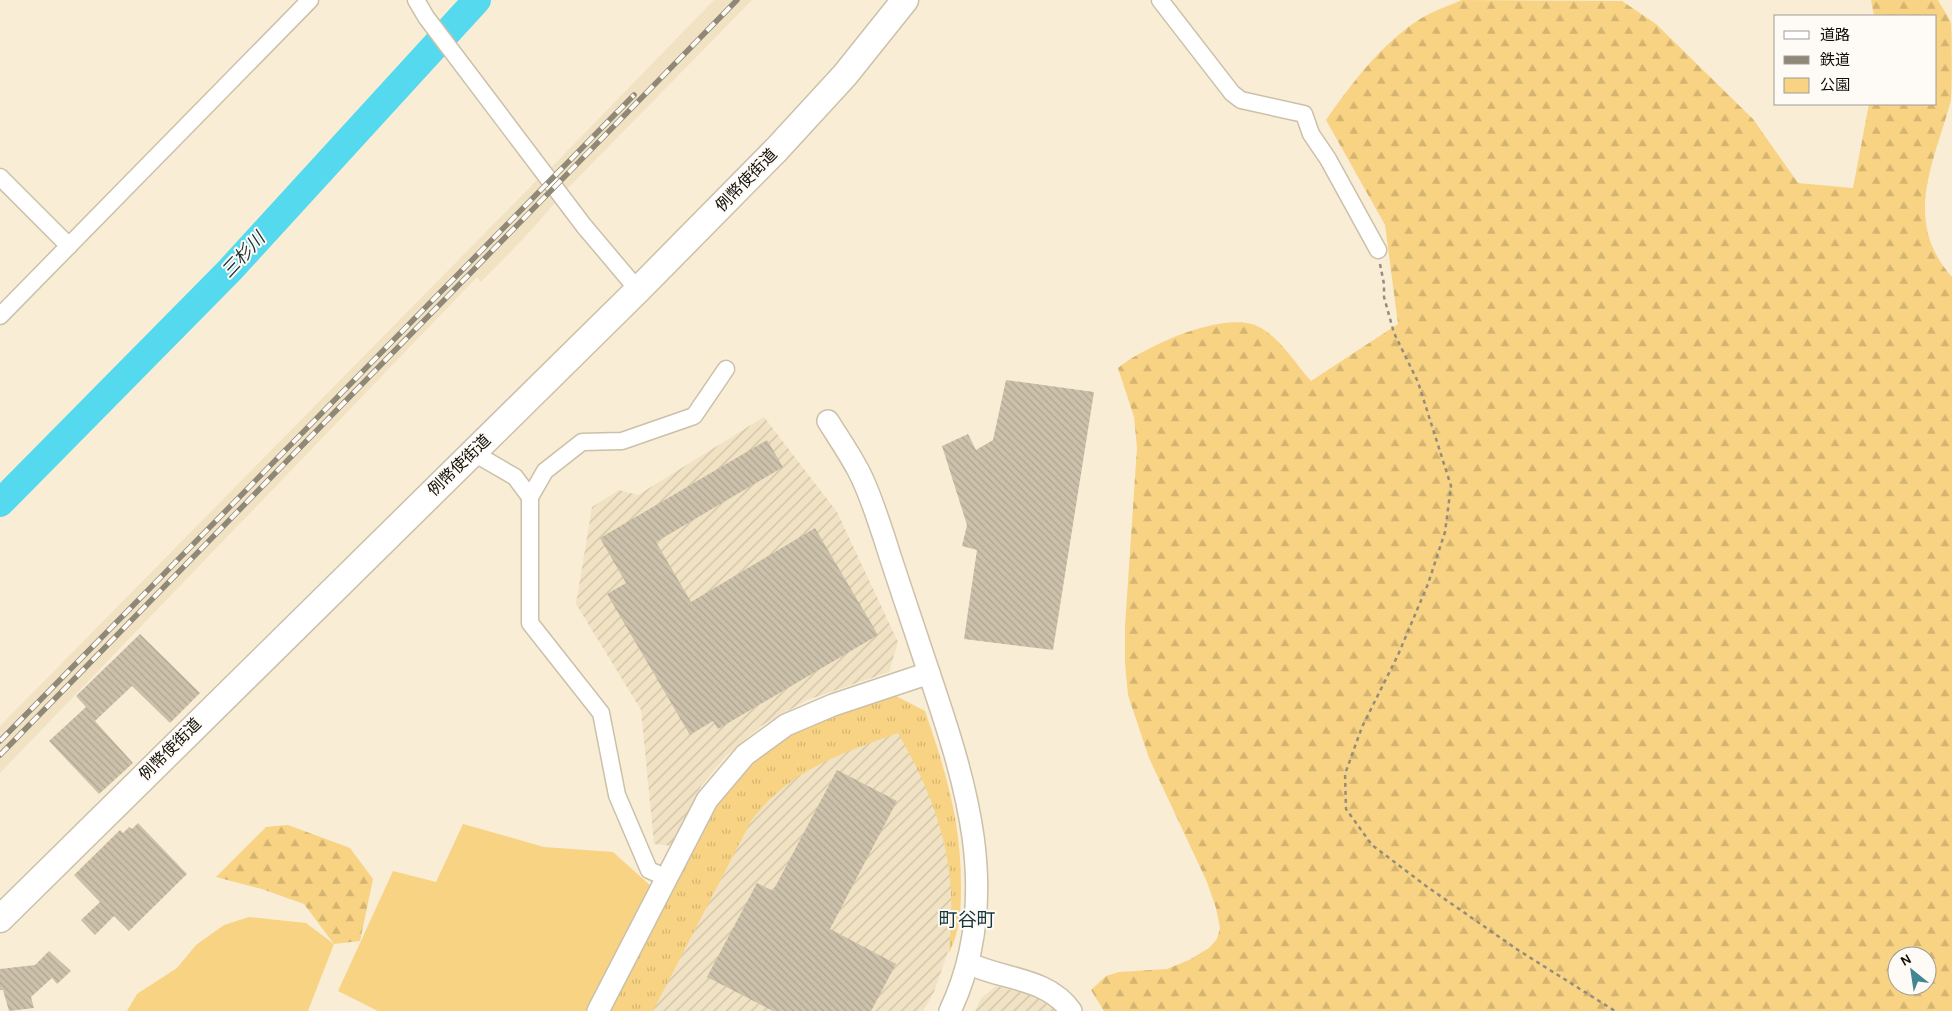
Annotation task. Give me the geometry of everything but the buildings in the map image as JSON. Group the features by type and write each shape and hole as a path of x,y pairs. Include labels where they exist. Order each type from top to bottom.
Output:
{"main road":[{"name":"例幣使街道","path":"0,919 638,290 845,74 905,0"}],"street":[{"path":"0,316 310,0"},
{"path":"416,0 584,226 638,290"},
{"path":"1160,0 1232,93 1241,100 1304,114 1310,134 1328,159 1378,250"},
{"path":"0,177 69,246"},
{"path":"667,878 649,870 617,795 601,713 530,623 530,497 545,471 582,442 622,441 694,416 726,370"},
{"path":"828,422 859,471 876,513 952,740 971,812 976,847 977,888 968,963 950,1011"},
{"path":"472,452 515,477 530,497"},
{"path":"598,1011 707,800 728,773 764,739 786,725 833,705 929,673"},
{"path":"968,963 1048,988 1063,1000 1070,1011"}],"path":[{"path":"1378,250 1384,284 1384,297 1394,334 1418,382 1451,486 1445,532 1428,584 1398,655 1362,727 1345,774 1346,809 1372,845 1426,886 1518,950 1615,1011"}],"shaded area":[{"path":"714,0 752,0 565,191 548,171"},
{"path":"539,178 556,202 523,239 481,282 477,277 0,773 0,726"},
{"path":"764,417 837,512 898,642 889,672 807,700 761,726 727,755 701,786 672,846 654,844 641,710 576,604 592,507 619,490 638,495"},
{"path":"898,726 934,791 952,856 954,934 934,992 923,1011 648,1011 753,813 785,779"},
{"path":"996,986 1039,997 1054,1006 1058,1011 975,1011 981,998"}],"green space":[{"path":"1462,0 1622,1 1656,24 1753,119 1798,183 1853,188 1869,105 1937,105 1937,15 1874,15 1871,0 1938,0 1950,20 1952,37 1951,100 1931,168 1926,190 1925,212 1928,234 1937,256 1952,277 1952,1011 1104,1011 1091,990 1106,976 1119,972 1167,969 1189,960 1209,948 1217,939 1220,928 1216,908 1207,882 1149,758 1128,695 1125,663 1125,626 1137,448 1134,417 1118,368 1147,350 1187,332 1208,326 1246,323 1269,333 1288,352 1311,381 1398,324 1385,225 1326,120 1357,78 1380,52 1420,19"},
{"path":"894,695 925,711 951,797 958,840 961,895 958,929 949,953 951,902 946,852 935,811 927,791 898,733 856,748 817,766 799,776 766,803 751,821 653,1011 610,1011 707,822 736,781 753,762 773,745 808,724"},
{"path":"463,824 544,847 613,852 652,887 586,1011 378,1011 338,991 393,871 436,882"},
{"path":"288,825 350,848 373,879 360,941 334,944 304,904 262,889 216,877 266,827"},
{"path":"249,917 306,923 334,944 308,1011 127,1011 137,994 177,968 196,945 224,925"}],"waterway":[{"name":"三杉川","path":"0,503 229,271 477,0"}],"railway":[{"path":"0,755 737,0"},
{"path":"0,741 634,95"}],"district":[{"name":"町谷町","path":"967,920"}]}
